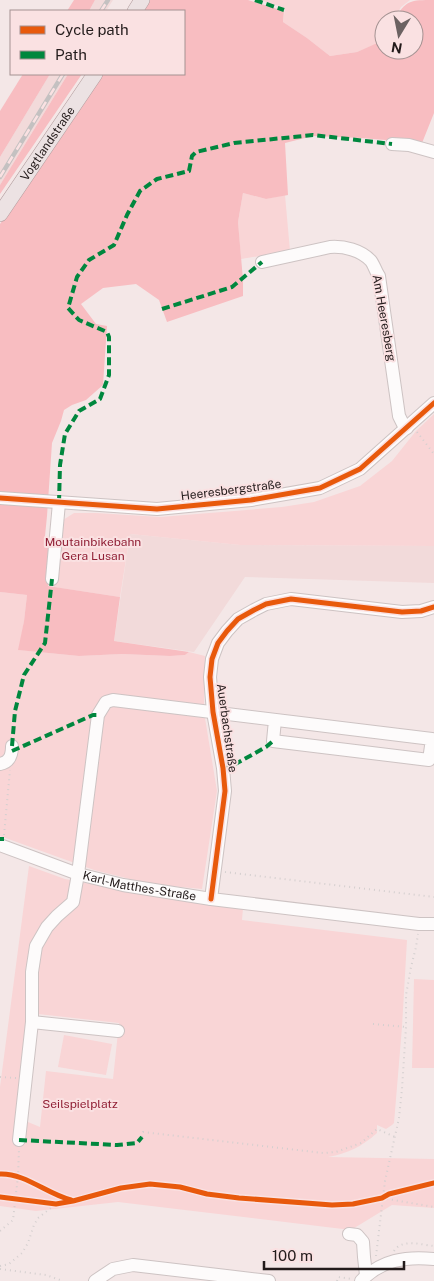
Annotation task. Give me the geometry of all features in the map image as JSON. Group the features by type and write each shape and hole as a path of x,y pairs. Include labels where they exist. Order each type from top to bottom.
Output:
{"main road":[{"name":"Vogtlandstraße","path":"0,214 94,75"}],"street":[{"path":"392,144 409,145 434,152"},
{"name":"Am Heeresberg","path":"262,262 330,247 340,247 359,252 372,262 379,276 399,416 403,424 408,426"},
{"name":"Heeresbergstraße","path":"0,498 157,509 251,500 320,488 360,469 434,403"},
{"path":"52,579 59,503"},
{"name":"Auerbachstraße","path":"211,899 226,791 213,712 210,677 212,659 218,643 227,631 238,619 266,604 291,599 402,612 421,611 434,607"},
{"path":"19,1140 32,1022 32,972 36,946 47,927 72,902 78,874 98,715 106,702 114,700 213,712"},
{"name":"Auerbachstraße","path":"213,712 432,739 429,760 273,741 275,720"},
{"path":"4,763 11,758 12,746"},
{"name":"Karl-Matthes-Straße","path":"2,842 78,874 123,885 211,899 420,924 434,924"},
{"path":"32,1022 118,1031"},
{"path":"349,1234 357,1235 363,1242 367,1275 393,1261 416,1257 434,1259"},
{"path":"95,1281 112,1269 134,1264 269,1281"}],"path":[{"path":"408,426 434,454"},
{"path":"2,842 10,766 4,763"},
{"path":"215,871 434,897"},
{"path":"367,1275 387,1169 396,1137 402,1088 406,995 420,924"},
{"path":"373,1024 406,1028"},
{"path":"0,1077 25,1079"},
{"path":"142,1137 143,1132 323,1153 336,1152 361,1142 377,1129 396,1137"},
{"path":"0,1231 12,1220 18,1176 19,1140"},
{"path":"382,1198 389,1194"},
{"path":"382,1198 434,1207"},
{"path":"0,1267 9,1264 22,1253 38,1218 56,1204"},
{"path":"0,1267 46,1275 63,1281"}],"shaded area":[{"path":"74,0 95,0 90,10 68,10"},
{"path":"95,0 113,0 107,10 90,10"},
{"path":"149,0 248,0 284,11 283,22 330,56 357,52 374,44 374,60 424,60 424,10 401,10 410,2 434,0 434,113 422,143 313,136 285,143 288,195 266,199 243,193 238,222 243,296 167,322 159,300 136,284 103,288 81,304 96,324 107,326 103,385 86,400 64,410 52,443 44,546 51,549 48,586 120,597 114,641 189,652 185,655 170,656 122,654 79,656 18,650 27,595 0,592 0,224 101,75 185,75 185,10 143,10"},
{"path":"22,75 49,75 0,157 0,111"},
{"path":"49,75 67,75 0,185 0,157"},
{"path":"67,75 81,75 0,194 0,185"},
{"path":"130,534 240,545 434,546 434,583 245,577 194,652 114,641"}],"green space":[{"path":"260,0 410,0 399,10 374,10 374,45 357,52 330,56 283,22 285,8"},
{"path":"243,193 266,199 285,195 290,251 241,259 238,222"},
{"name":"Moutainbikebahn Gera Lusan","path":"434,414 434,546 240,545 130,534 120,597 54,587 59,530 63,520 74,513 160,517 282,507 314,502 360,486 392,461 416,431"},
{"path":"0,592 27,595 19,650 79,656 122,654 170,656 185,655 189,652 205,656 205,718 217,791 202,889 150,884 94,870 0,836"},
{"name":"Seilspielplatz","path":"29,866 65,879 162,898 243,908 242,920 407,940 394,1123 386,1129 377,1125 377,1133 366,1142 342,1154 328,1157 434,1159 434,1208 392,1205 351,1230 118,1202 36,1211 0,1206 0,1087","holes":["29,1013 119,1023 113,1079 46,1071 40,1127 16,1117"]},
{"path":"414,979 434,980 434,1068 412,1068"},
{"path":"64,1035 112,1044 106,1075 58,1067"}],"railway":[{"path":"102,10 108,0"},
{"path":"0,177 62,75"}],"marked path":[{"path":"255,0 284,10"},
{"path":"59,503 60,465 65,434 79,411 100,399 109,375 109,337 107,332 79,320 68,308 77,277 89,260 114,245 140,191 157,179 189,171 192,156 196,152 234,143 313,135 392,144"},
{"path":"162,309 232,287 262,262"},
{"path":"12,746 15,711 24,675 45,643 52,579"},
{"path":"12,751 93,715 98,715"},
{"path":"223,768 230,767 266,747 273,741"},
{"path":"19,1140 117,1145 137,1143 142,1137"}],"cycle path":[{"path":"0,498 157,509 251,500 320,488 360,469 434,403"},
{"path":"211,899 225,791 213,712 210,677 212,659 218,643 227,631 238,619 254,610 266,604 291,599 402,612 421,611 434,607"},
{"path":"0,1174 27,1180 71,1200"},
{"path":"0,1197 56,1204 121,1188 150,1184 180,1187 207,1194 239,1198 332,1205 353,1204 382,1198 389,1194 434,1183"}]}
